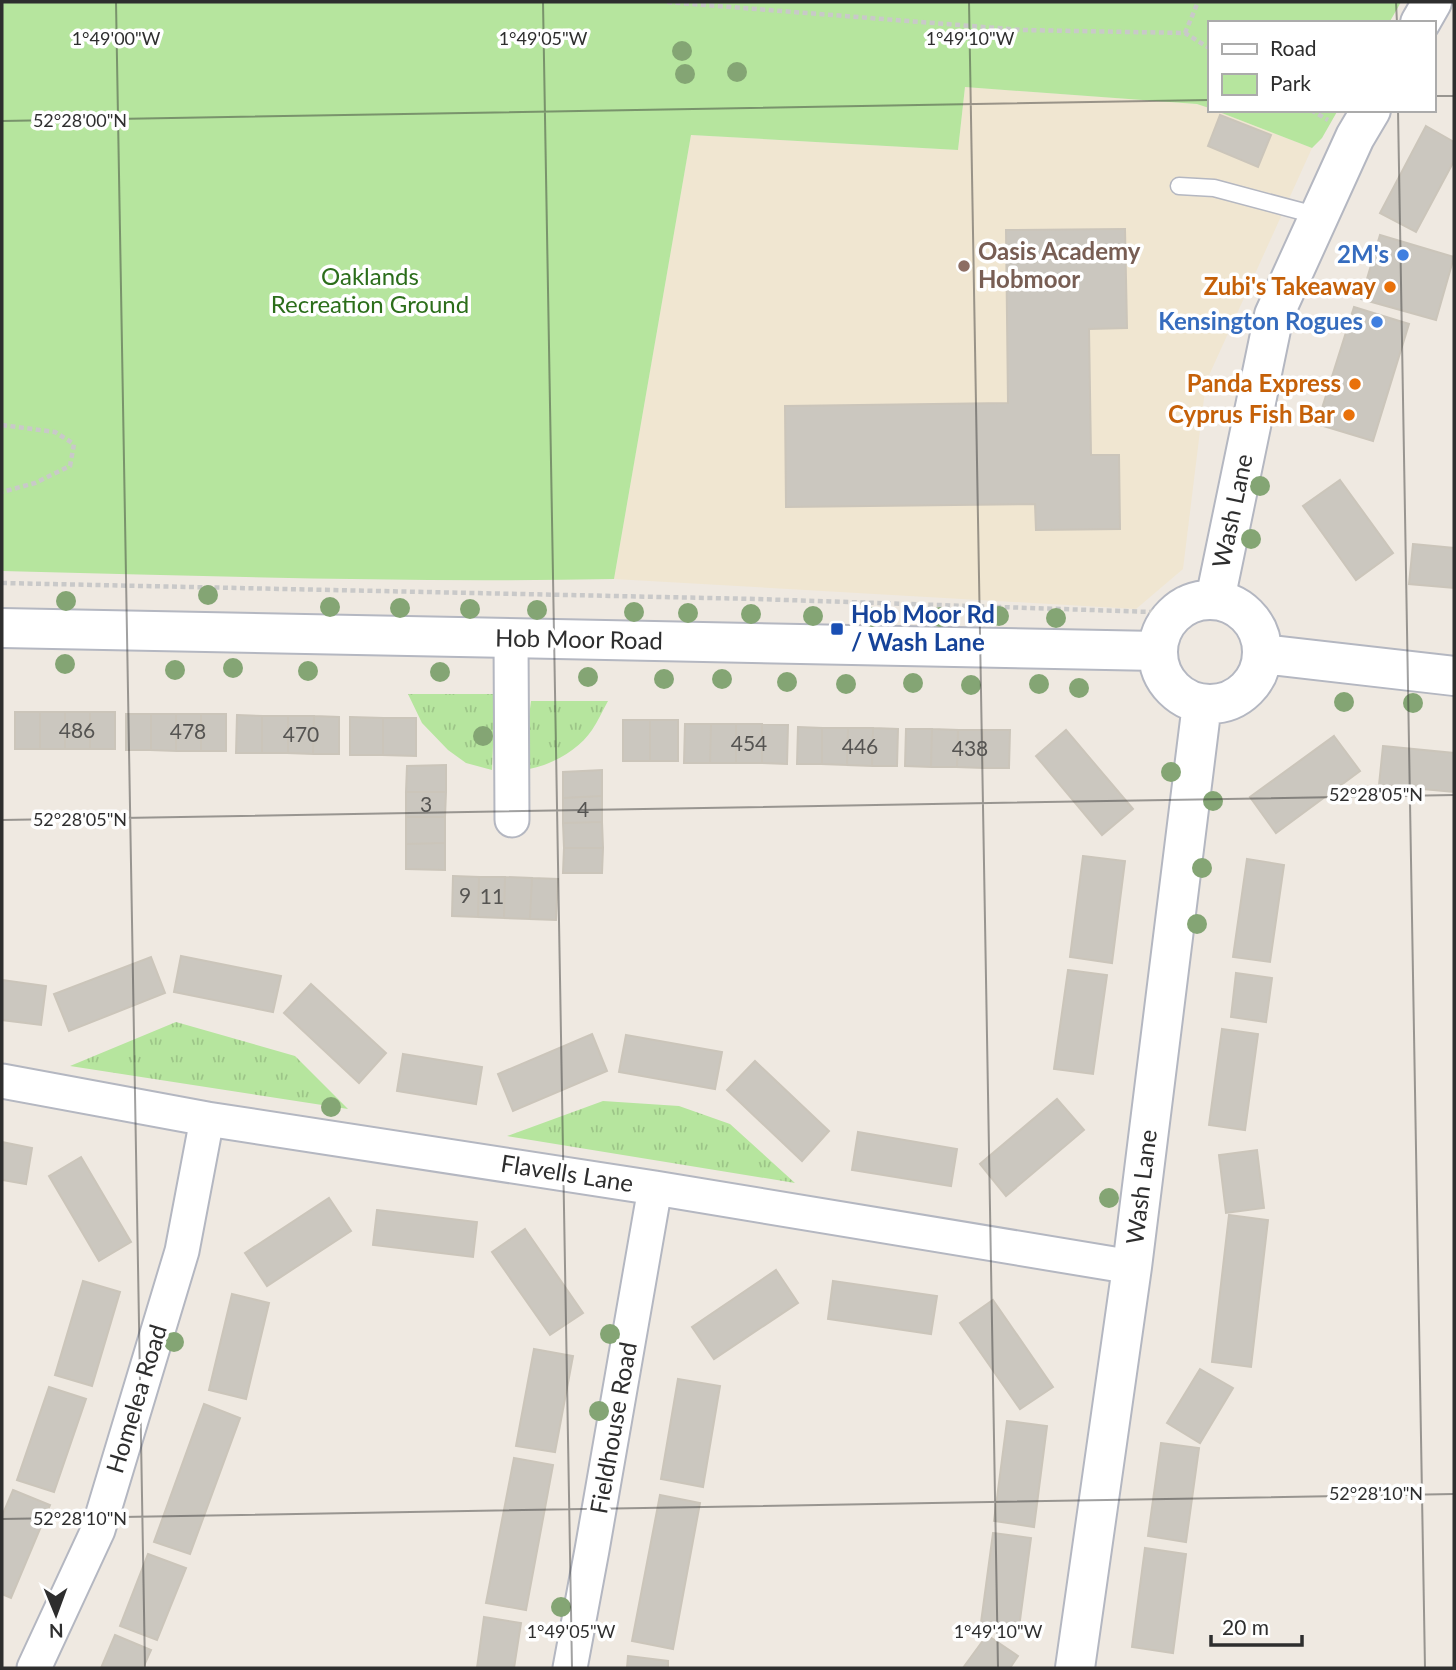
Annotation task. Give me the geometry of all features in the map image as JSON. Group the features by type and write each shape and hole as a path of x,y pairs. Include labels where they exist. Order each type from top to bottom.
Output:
{"street":[{"path":"1421,21 1432,2"},
{"name":"Wash Lane","path":"1157,651 1163,628 1173,614 1217,589 1274,315 1369,112"},
{"name":"Wash Lane","path":"1217,589 1229,603 1252,621 1262,654"},
{"name":"Hob Moor Road","path":"2,628 1157,651"},
{"path":"511,639 512,820"},
{"path":"1157,651 1167,682 1190,702 1202,704 1225,702 1244,691 1255,677 1262,654 1454,676"},
{"name":"Wash Lane","path":"1074,1668 1132,1267 1202,704"},
{"name":"Flavells Lane","path":"2,1081 207,1119 655,1188 1132,1267"},
{"name":"Homelea Road","path":"34,1668 98,1530 183,1251 207,1119"},
{"name":"Fieldhouse Road","path":"570,1668 655,1188"}],"lane":[{"path":"1179,186 1214,188 1319,216"}],"path":[{"path":"667,2 1022,30 1185,33 1208,47"},
{"path":"1185,33 1198,2"},
{"path":"2,425 55,432 74,444 70,466 35,483 2,492"},
{"path":"2,583 743,599 1152,612 1188,581 1217,589"}],"shaded area":[{"name":"Oasis Academy Hobmoor","path":"965,87 1198,104 1208,108 1208,112 1219,112 1312,148 1206,382 1183,569 1136,609 614,579 691,135 958,150"}],"green space":[{"name":"Oaklands Recreation Ground","path":"2,2 1401,2 1390,21 1208,21 1208,108 1197,104 965,87 958,150 691,135 614,579 308,578 2,571"},
{"path":"1219,112 1337,112 1322,138 1312,148"},
{"path":"408,694 495,694 492,770 466,763 448,750 422,723"},
{"path":"531,701 608,701 592,730 579,745 542,766 522,770"},
{"path":"176,1022 295,1056 348,1109 70,1066"},
{"path":"603,1101 679,1106 730,1124 795,1183 507,1136"}],"building":[{"path":"1220,115 1271,135 1258,167 1208,146"},
{"path":"1426,126 1454,142 1454,161 1416,232 1380,213"},
{"path":"1125,229 1127,328 1089,329 1091,455 1119,455 1120,529 1036,530 1035,504 786,507 785,406 1008,403 1006,230"},
{"path":"1380,235 1454,257 1436,320 1361,299"},
{"path":"1354,307 1409,324 1373,441 1317,424"},
{"path":"1340,480 1393,553 1356,580 1303,506"},
{"path":"1413,544 1454,548 1454,588 1409,584"},
{"path":"15,712 40,712 40,749 15,749"},
{"path":"40,712 65,712 65,749 40,749"},
{"path":"65,712 90,712 90,749 65,749"},
{"path":"90,712 115,712 115,749 90,749"},
{"path":"126,714 151,714 151,750 126,750"},
{"path":"151,714 176,714 176,751 151,750"},
{"path":"176,714 201,714 201,751 176,751"},
{"path":"201,714 226,714 226,751 201,751"},
{"path":"237,715 262,716 262,753 236,753"},
{"path":"262,716 288,716 288,753 262,753"},
{"path":"288,716 314,716 313,754 288,753"},
{"path":"314,716 339,717 339,754 313,754"},
{"path":"350,717 383,718 383,755 350,755"},
{"path":"383,718 416,718 416,756 383,755"},
{"path":"623,720 650,720 650,761 623,761"},
{"path":"650,720 678,720 678,761 650,761"},
{"path":"685,724 711,724 710,763 684,763"},
{"path":"711,724 736,724 736,763 710,763"},
{"path":"736,724 762,724 762,763 736,763"},
{"path":"762,724 788,725 787,764 762,763"},
{"path":"798,727 822,728 822,764 797,764"},
{"path":"822,728 848,728 847,765 822,764"},
{"path":"848,728 873,728 872,766 847,765"},
{"path":"873,728 898,729 897,766 872,766"},
{"path":"906,729 932,729 931,767 905,766"},
{"path":"932,729 958,730 957,767 931,767"},
{"path":"958,730 983,730 983,768 957,767"},
{"path":"983,730 1010,730 1009,768 983,768"},
{"path":"1066,730 1133,809 1102,835 1036,756"},
{"path":"1334,736 1360,771 1276,833 1250,797"},
{"path":"1383,746 1454,753 1454,792 1379,785"},
{"path":"446,765 446,792 406,792 407,766"},
{"path":"602,770 602,796 563,798 563,772"},
{"path":"406,792 446,792 445,817 406,817"},
{"path":"602,796 602,822 563,823 563,798"},
{"path":"406,817 445,817 445,843 406,844"},
{"path":"602,822 603,848 564,848 563,823"},
{"path":"445,843 445,870 406,869 406,844"},
{"path":"564,848 603,848 602,873 563,873"},
{"path":"1083,856 1125,861 1112,963 1070,957"},
{"path":"1247,859 1284,865 1270,962 1233,957"},
{"path":"453,876 479,877 478,917 452,916"},
{"path":"479,877 505,877 504,918 478,917"},
{"path":"505,877 532,878 530,919 504,918"},
{"path":"532,878 558,879 556,920 530,919"},
{"path":"181,956 281,976 273,1012 174,992"},
{"path":"151,957 165,993 69,1031 54,994"},
{"path":"1068,970 1107,975 1093,1074 1054,1069"},
{"path":"1236,973 1272,978 1266,1022 1231,1017"},
{"path":"2,980 46,986 41,1025 2,1020"},
{"path":"311,984 386,1053 359,1083 284,1013"},
{"path":"1222,1029 1258,1034 1245,1130 1209,1125"},
{"path":"592,1034 607,1071 513,1111 498,1074"},
{"path":"626,1035 722,1052 715,1089 619,1072"},
{"path":"403,1054 482,1067 476,1104 397,1091"},
{"path":"755,1061 829,1131 802,1161 727,1090"},
{"path":"1057,1099 1084,1130 1006,1196 980,1164"},
{"path":"858,1132 957,1149 951,1186 852,1170"},
{"path":"2,1142 32,1148 26,1184 2,1180"},
{"path":"1257,1150 1264,1208 1226,1213 1219,1155"},
{"path":"81,1157 131,1242 99,1261 49,1176"},
{"path":"329,1198 351,1231 267,1286 245,1253"},
{"path":"377,1210 477,1222 473,1257 373,1245"},
{"path":"1229,1215 1268,1220 1251,1367 1212,1362"},
{"path":"525,1229 583,1313 550,1335 492,1252"},
{"path":"776,1270 798,1303 714,1359 692,1327"},
{"path":"83,1281 120,1292 92,1386 55,1375"},
{"path":"833,1281 937,1296 931,1334 828,1319"},
{"path":"232,1294 269,1303 246,1399 209,1390"},
{"path":"993,1300 1053,1387 1020,1409 960,1323"},
{"path":"534,1349 573,1356 555,1452 516,1446"},
{"path":"1200,1369 1233,1388 1200,1443 1167,1423"},
{"path":"678,1379 720,1386 703,1487 661,1479"},
{"path":"49,1387 86,1399 54,1492 17,1480"},
{"path":"204,1404 240,1418 190,1554 154,1542"},
{"path":"1007,1421 1047,1426 1034,1527 994,1521"},
{"path":"1161,1443 1199,1448 1186,1542 1148,1536"},
{"path":"514,1458 553,1465 526,1610 486,1603"},
{"path":"13,1490 50,1505 11,1598 2,1594 2,1516"},
{"path":"660,1495 700,1503 673,1649 632,1641"},
{"path":"993,1533 1031,1538 1018,1635 980,1630"},
{"path":"1145,1548 1186,1554 1173,1653 1132,1647"},
{"path":"148,1554 186,1568 157,1640 120,1626"},
{"path":"484,1617 521,1623 514,1668 477,1668"},
{"path":"115,1635 151,1650 143,1668 101,1668"},
{"path":"987,1635 1018,1656 1010,1668 963,1668"},
{"path":"628,1656 668,1661 668,1668 627,1668"}],"place":[{"name":"2M's","path":"1403,255"},
{"name":"Oasis Academy Hobmoor","path":"964,266"},
{"name":"Zubi's Takeaway","path":"1390,287"},
{"name":"Kensington Rogues","path":"1377,322"},
{"name":"Panda Express","path":"1355,384"},
{"name":"Cyprus Fish Bar","path":"1349,415"},
{"name":"Hob Moor Rd / Wash Lane","path":"837,629"}]}
